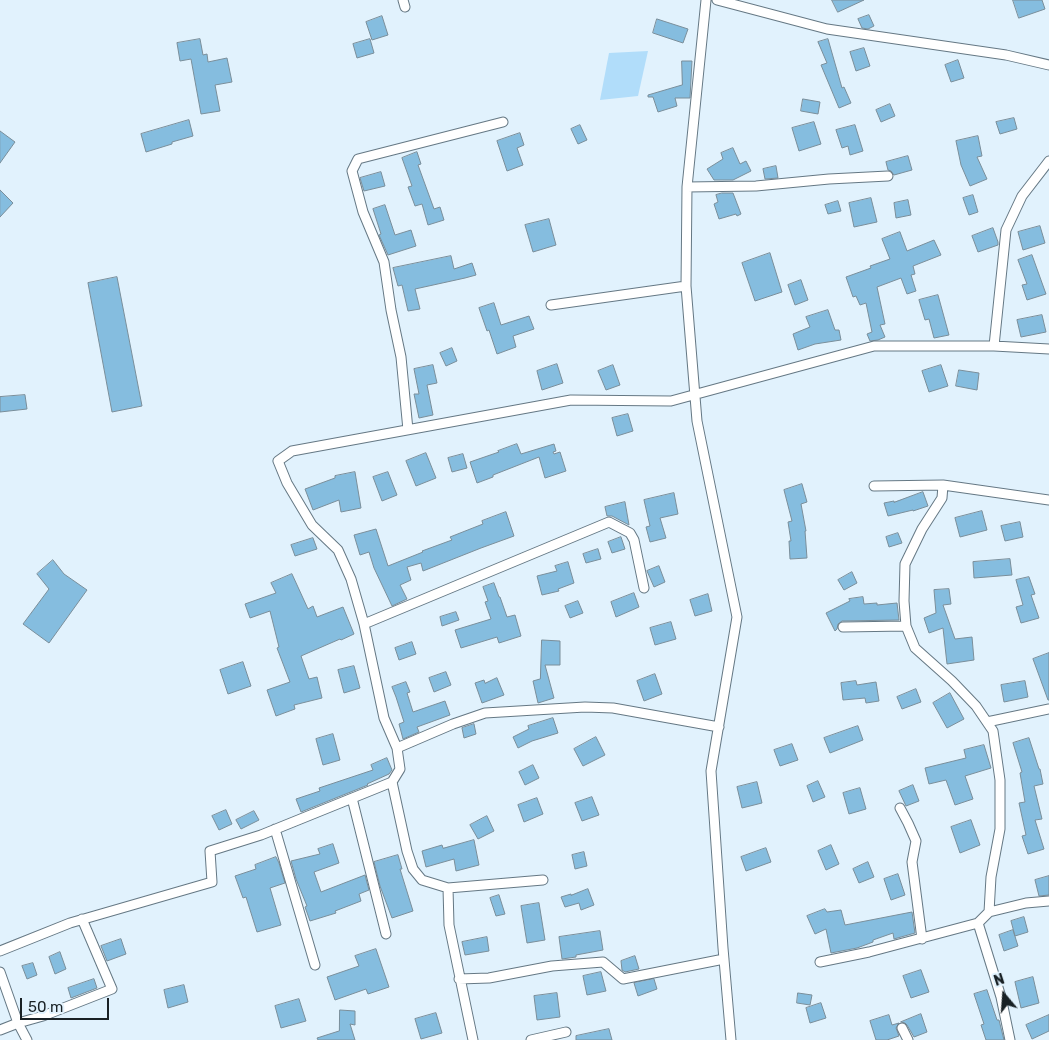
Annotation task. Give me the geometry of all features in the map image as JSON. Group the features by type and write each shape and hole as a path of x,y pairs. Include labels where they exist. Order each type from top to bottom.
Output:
{"street":[{"path":"706,0 688,187 686,286 697,421 737,617 711,771 731,1040"},
{"path":"717,0 827,29 1006,55 1049,64"},
{"path":"408,430 401,357 391,310 384,262 363,212 352,171 358,159 502,122"},
{"path":"994,346 1006,230 1022,196 1049,160"},
{"path":"688,187 756,186 888,176"},
{"path":"551,305 686,286"},
{"path":"0,952 82,919 212,882 210,851 261,835 392,782 400,769 397,748 384,718 364,624 351,579 338,550 312,525 278,461 292,451 571,400 671,400 874,346 994,346 1049,349"},
{"path":"943,485 942,498 922,529 905,564 904,600 906,626 915,648 952,681 976,706 993,732 1000,780 1000,829 991,877 989,912"},
{"path":"874,486 943,485 1049,500"},
{"path":"364,624 608,522 630,533 634,540 644,588"},
{"path":"843,627 906,626"},
{"path":"397,748 453,724 485,713 585,707 613,708 719,727"},
{"path":"987,722 1049,709"},
{"path":"392,782 407,850 413,869 422,880 448,888 543,880"},
{"path":"352,798 386,934"},
{"path":"900,808 916,841 912,862 922,938"},
{"path":"275,829 315,965"},
{"path":"448,888 449,925 472,1040"},
{"path":"820,962 869,952 978,922 989,912 1026,903 1049,901"},
{"path":"0,1030 112,989 82,919"},
{"path":"978,922 1001,998 1010,1040"},
{"path":"459,979 490,978 552,966 603,962 623,979 724,959"},
{"path":"0,972 18,1023 27,1040"},
{"path":"902,1028 908,1040"},
{"path":"531,1040 566,1032"}],"water":[{"path":"648,51 638,96 600,100 609,53"}],"building":[{"path":"832,0 864,0 838,12"},
{"path":"1013,0 1042,0 1045,9 1019,18"},
{"path":"869,15 874,26 868,29 862,28 858,19"},
{"path":"382,16 388,35 372,40 366,22"},
{"path":"657,19 688,29 683,43 653,33"},
{"path":"200,39 203,55 207,54 208,62 227,58 232,82 215,85 220,111 201,114 191,59 180,61 177,43"},
{"path":"370,39 374,53 357,58 353,44"},
{"path":"828,39 842,88 844,87 851,103 839,108 821,65 827,63 818,42"},
{"path":"864,48 870,66 856,71 850,52"},
{"path":"958,60 964,78 951,82 945,65"},
{"path":"682,61 692,61 690,98 675,98 677,106 658,112 653,97 648,97 648,95 682,85"},
{"path":"803,99 820,102 818,114 801,111"},
{"path":"890,104 895,116 881,122 876,110"},
{"path":"1014,118 1017,129 1000,134 996,122"},
{"path":"189,120 193,136 146,152 141,134"},
{"path":"814,122 821,144 799,151 792,128"},
{"path":"580,125 587,140 578,144 571,129"},
{"path":"855,125 863,151 850,155 848,146 842,148 836,130"},
{"path":"0,131 15,142 0,163"},
{"path":"520,133 524,145 517,148 523,165 507,171 497,141"},
{"path":"978,136 982,156 977,157 987,179 970,186 961,165 956,141"},
{"path":"733,148 740,164 746,161 751,171 733,180 714,180 707,169 723,159 721,153"},
{"path":"417,152 421,164 418,165 434,209 440,207 444,220 428,225 422,204 415,206 408,187 412,186 402,158"},
{"path":"908,156 912,170 894,175 888,170 886,162"},
{"path":"776,166 778,178 765,179 763,169"},
{"path":"381,172 385,186 364,191 360,178"},
{"path":"0,190 13,203 0,217"},
{"path":"733,193 741,214 719,219 714,204 718,202 716,195"},
{"path":"973,195 978,212 969,215 963,198"},
{"path":"871,198 877,222 854,227 849,203"},
{"path":"908,200 911,215 896,218 894,203"},
{"path":"838,201 841,211 828,214 825,205"},
{"path":"385,205 395,235 411,230 416,246 388,255 379,235 381,234 373,209"},
{"path":"549,219 556,245 533,252 525,225"},
{"path":"1040,226 1045,243 1023,250 1018,232"},
{"path":"993,228 998,245 978,252 972,236"},
{"path":"900,232 907,251 934,240 941,255 913,266 915,274 911,275 916,291 907,294 901,278 877,287 885,324 880,325 885,337 870,341 867,334 872,332 866,303 860,305 856,296 853,297 846,277 890,259 882,239"},
{"path":"770,253 782,292 755,301 742,263"},
{"path":"1032,255 1046,294 1027,300 1022,285 1027,284 1018,260"},
{"path":"451,256 454,269 472,263 476,275 415,289 420,309 408,311 402,285 398,286 393,268"},
{"path":"117,277 142,406 112,412 88,283"},
{"path":"801,280 808,300 795,305 788,285"},
{"path":"938,295 949,335 934,338 929,319 925,320 919,300"},
{"path":"494,303 501,325 529,316 534,329 513,336 516,347 497,354 479,308"},
{"path":"828,310 835,330 839,330 841,340 815,344 798,350 793,334 810,327 806,317"},
{"path":"1042,315 1046,332 1021,337 1017,320"},
{"path":"452,348 457,361 446,366 440,353"},
{"path":"557,364 563,383 542,390 537,371"},
{"path":"433,365 437,383 427,385 433,415 419,418 414,394 419,394 414,369"},
{"path":"613,365 620,385 606,390 598,371"},
{"path":"941,365 948,386 929,392 922,371"},
{"path":"959,370 979,373 977,390 956,386"},
{"path":"25,395 27,409 0,412 0,397"},
{"path":"628,414 633,431 617,436 612,418"},
{"path":"517,444 521,454 554,444 556,451 553,452 554,454 560,452 566,471 545,478 539,457 477,483 470,462"},
{"path":"426,453 436,478 416,486 406,461"},
{"path":"463,454 467,468 452,472 448,458"},
{"path":"355,472 361,508 341,512 339,500 313,510 305,489 335,478 335,476"},
{"path":"388,472 397,495 382,501 373,477"},
{"path":"802,484 807,502 801,504 806,531 807,558 790,559 789,541 791,541 788,522 792,521 784,490"},
{"path":"923,492 928,506 888,516 884,503 894,502"},
{"path":"674,493 678,514 660,518 666,538 650,542 646,527 650,526 644,500"},
{"path":"625,502 629,525 612,516 607,516 605,507"},
{"path":"982,511 987,530 960,537 955,518"},
{"path":"506,512 514,536 423,571 421,563 407,567 411,580 400,585 407,599 392,606 374,568 369,552 360,555 354,535 376,529 388,566 452,540 450,537 483,524 482,521"},
{"path":"1020,522 1023,537 1005,541 1001,526"},
{"path":"898,533 902,543 889,547 886,537"},
{"path":"621,537 625,549 612,553 608,542"},
{"path":"313,538 317,549 295,556 291,545"},
{"path":"598,549 601,559 586,563 583,554"},
{"path":"1010,559 1012,575 974,578 973,562"},
{"path":"53,560 64,574 87,590 49,643 23,624 49,589 37,574"},
{"path":"568,562 574,583 558,589 559,591 542,595 537,576 557,571 555,566"},
{"path":"659,566 665,582 654,587 647,571"},
{"path":"852,572 857,583 844,590 838,580"},
{"path":"292,574 308,609 313,606 317,617 343,607 354,634 301,656 309,679 317,677 322,698 294,705 295,709 276,716 267,690 290,682 277,648 279,647 270,611 250,618 245,604 276,593 271,583"},
{"path":"1029,577 1035,594 1031,595 1039,618 1021,623 1016,607 1023,605 1016,580"},
{"path":"494,583 507,617 515,615 521,636 499,643 497,637 461,648 455,630 491,619 485,602 488,601 483,587"},
{"path":"949,589 951,604 943,605 955,639 972,637 974,660 947,664 943,628 929,633 924,618 936,613 934,590"},
{"path":"634,593 639,607 616,617 611,602"},
{"path":"708,594 712,611 695,616 690,600"},
{"path":"863,597 864,604 897,603 899,620 842,621 838,624 835,631 826,613 850,601 849,599"},
{"path":"578,601 583,613 570,618 565,606"},
{"path":"456,612 459,620 442,626 440,617"},
{"path":"671,622 676,639 655,645 650,628"},
{"path":"542,640 560,641 560,665 545,665 554,698 538,703 533,681 540,679"},
{"path":"412,642 416,654 399,660 395,648"},
{"path":"1049,653 1049,700 1048,700 1033,659"},
{"path":"243,662 251,686 228,694 220,670"},
{"path":"354,666 360,688 344,693 338,670"},
{"path":"446,672 451,685 434,692 429,678"},
{"path":"655,674 662,694 644,701 637,681"},
{"path":"497,678 504,695 482,703 475,683 484,680 485,683"},
{"path":"856,681 857,685 876,682 879,701 866,703 865,698 843,700 841,683"},
{"path":"1025,681 1028,697 1004,702 1001,685"},
{"path":"406,682 410,692 407,693 413,712 445,701 450,715 417,727 419,732 403,739 399,724 404,722 392,687"},
{"path":"916,689 921,702 902,709 897,697"},
{"path":"950,693 964,719 947,728 933,703"},
{"path":"553,718 558,733 532,741 518,748 513,737 529,729 528,726"},
{"path":"474,724 476,734 464,738 462,728"},
{"path":"858,726 863,740 830,753 824,738"},
{"path":"333,734 340,760 323,765 316,739"},
{"path":"596,737 605,755 583,766 574,749"},
{"path":"1029,738 1043,784 1034,786 1042,819 1035,820 1044,849 1028,854 1022,836 1026,835 1019,803 1025,802 1020,773 1022,772 1013,743"},
{"path":"792,744 798,760 780,766 774,750"},
{"path":"984,745 991,768 965,776 973,799 955,805 946,780 929,784 925,768 966,758 964,750"},
{"path":"387,758 392,770 389,774 368,785 301,812 296,799 320,791 319,788 373,770 371,765"},
{"path":"533,765 539,778 525,785 519,772"},
{"path":"818,781 825,797 813,802 807,786"},
{"path":"757,782 762,803 742,808 737,787"},
{"path":"913,785 919,801 906,806 899,791"},
{"path":"860,788 866,809 849,814 843,793"},
{"path":"592,797 599,815 582,821 575,803"},
{"path":"537,798 543,814 524,822 518,805"},
{"path":"226,810 232,824 219,830 212,816"},
{"path":"254,811 259,820 241,829 236,820"},
{"path":"487,816 494,831 478,839 470,825"},
{"path":"971,820 980,845 960,853 951,827"},
{"path":"474,840 479,865 456,871 454,859 426,867 422,851 442,845 443,848"},
{"path":"333,844 339,863 314,872 321,892 365,875 369,890 359,894 361,901 335,911 336,913 310,921 305,907 307,906 291,861 320,854 318,849"},
{"path":"831,845 839,864 826,870 818,851"},
{"path":"766,848 771,862 746,871 741,857"},
{"path":"584,852 587,866 575,869 572,855"},
{"path":"398,855 402,869 400,869 413,911 392,918 380,886 374,862"},
{"path":"276,857 285,883 270,888 281,925 257,932 246,897 243,898 235,876 256,869 255,865"},
{"path":"868,862 874,877 859,883 853,869"},
{"path":"898,874 905,895 891,900 884,879"},
{"path":"1049,876 1049,895 1039,896 1035,880"},
{"path":"588,889 594,905 581,910 579,903 565,907 561,897"},
{"path":"499,895 505,914 496,916 490,898"},
{"path":"539,903 545,940 527,943 521,906"},
{"path":"825,909 827,912 841,910 845,925 912,912 915,933 894,939 893,933 857,948 831,953 826,929 815,934 807,916"},
{"path":"1024,917 1028,932 1015,936 1011,921"},
{"path":"1013,930 1018,946 1004,951 999,935"},
{"path":"600,931 603,950 562,959 559,937"},
{"path":"487,937 489,951 465,955 462,942"},
{"path":"121,939 126,954 107,961 101,946"},
{"path":"376,949 389,987 368,994 366,989 335,1000 327,977 359,966 355,956"},
{"path":"60,952 66,969 55,974 49,957"},
{"path":"635,956 639,969 625,972 622,970 621,961"},
{"path":"33,963 37,975 27,979 22,966"},
{"path":"921,970 929,992 911,998 903,976"},
{"path":"601,972 606,991 587,995 583,976"},
{"path":"1033,977 1039,1003 1021,1008 1015,982"},
{"path":"94,979 97,988 71,998 68,988"},
{"path":"654,979 657,989 638,996 634,983"},
{"path":"184,985 188,1002 168,1008 164,990"},
{"path":"987,990 997,1020 999,1020 1004,1040 986,1040 981,1025 984,1024 974,994"},
{"path":"557,993 560,1017 537,1020 534,996"},
{"path":"798,993 812,995 810,1005 797,1003"},
{"path":"299,999 306,1021 281,1028 275,1006"},
{"path":"821,1003 826,1018 810,1023 806,1008"},
{"path":"340,1010 355,1011 355,1025 350,1024 355,1040 318,1040 317,1038 339,1031"},
{"path":"436,1013 442,1033 421,1039 415,1019"},
{"path":"921,1014 927,1032 914,1037 907,1025 901,1022"},
{"path":"889,1015 892,1025 899,1023 896,1028 899,1036 887,1040 876,1040 870,1021"},
{"path":"1049,1015 1049,1031 1032,1039 1026,1025"},
{"path":"609,1029 612,1040 576,1040 576,1036"}]}
